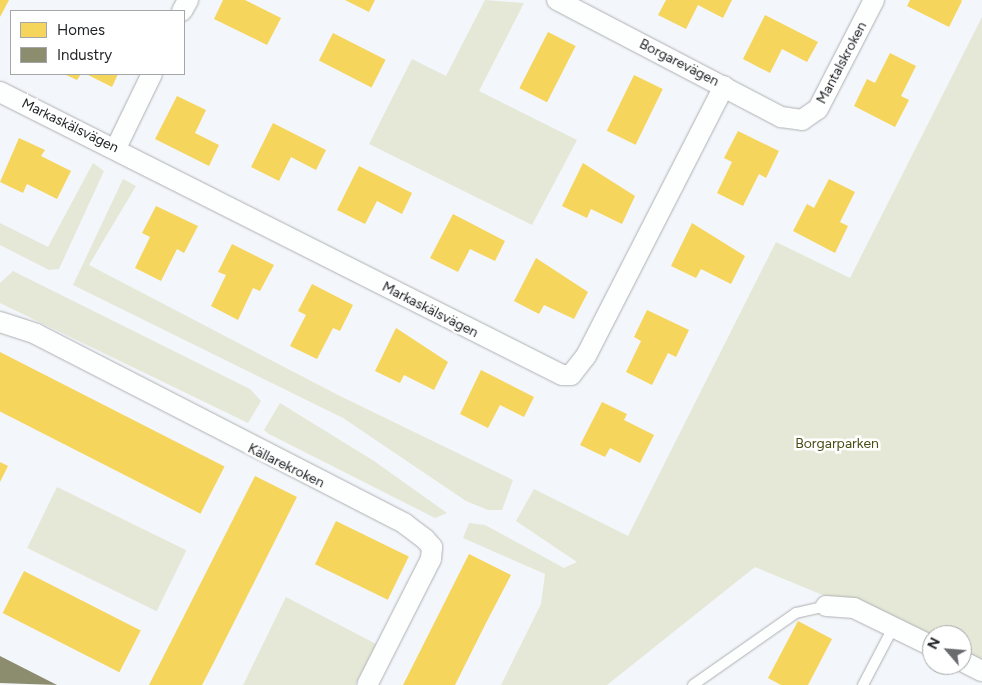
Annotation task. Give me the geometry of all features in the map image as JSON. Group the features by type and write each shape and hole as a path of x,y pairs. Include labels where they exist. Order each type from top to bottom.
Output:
{"street":[{"name":"Borgarevägen","path":"557,0 780,117 802,120"},
{"name":"Mantalskroken","path":"802,120 818,109 874,0"},
{"path":"116,148 152,75"},
{"name":"Markaskälsvägen","path":"0,92 116,148 540,367 571,375 591,348 724,86"},
{"name":"Källarekroken","path":"0,322 36,334 405,524 425,540 432,547 431,559 368,685"},
{"path":"826,606 854,608 922,641"}],"lane":[{"path":"693,685 796,613 826,606"},
{"path":"863,685 894,626"}],"green space":[{"path":"485,0 524,3 479,91 577,140 532,225 369,144 412,59 446,76"},
{"name":"Borgarparken","path":"982,17 982,661 972,656 972,625 922,625 922,636 755,567 607,685 501,685 541,604 545,574 463,538 469,523 485,525 564,568 577,562 516,521 534,489 628,536 776,242 850,278"},
{"path":"93,163 104,171 59,269 49,270 0,245 0,223 48,247"},
{"path":"123,179 136,186 89,265 338,395 513,480 502,510 488,510 466,501 343,418 73,285"},
{"path":"13,271 250,389 261,401 248,423 0,303 0,283"},
{"path":"280,403 374,461 447,513 435,518 269,434 264,430"},
{"path":"57,487 186,550 157,611 27,548"},
{"path":"286,597 376,644 355,685 243,685"}],"building: Homes":[{"path":"0,0 9,0 0,17"},
{"path":"223,0 245,0 281,18 267,45 214,19"},
{"path":"345,0 375,0 369,12"},
{"path":"666,0 732,0 723,18 698,5 686,29 658,15"},
{"path":"910,0 962,1 949,27 907,6"},
{"path":"765,15 818,42 807,62 782,49 770,73 743,59"},
{"path":"548,32 576,46 547,102 519,88"},
{"path":"333,33 386,60 371,87 319,61"},
{"path":"890,53 916,66 901,96 909,100 895,127 854,106 867,79 875,83"},
{"path":"66,75 80,75 77,80"},
{"path":"88,75 118,75 112,87"},
{"path":"634,75 663,89 636,145 607,131"},
{"path":"177,96 206,110 195,133 219,145 209,166 155,139"},
{"path":"273,123 326,150 316,170 291,157 279,181 251,167"},
{"path":"738,131 779,151 766,178 759,174 743,206 717,193 732,162 724,158"},
{"path":"19,138 45,150 41,156 71,171 57,199 27,184 23,193 0,182"},
{"path":"583,163 635,196 622,224 591,209 587,218 562,206"},
{"path":"359,166 412,193 402,214 377,201 365,224 337,210"},
{"path":"829,179 855,192 840,222 848,226 835,253 793,231 807,204 814,208"},
{"path":"156,206 198,226 184,253 177,249 161,281 135,268 150,237 142,233"},
{"path":"453,214 505,241 495,261 470,249 458,272 430,258"},
{"path":"692,223 745,256 731,284 701,269 696,278 671,266"},
{"path":"232,244 274,265 260,291 253,288 238,320 211,306 226,275 218,272"},
{"path":"536,258 588,292 574,319 544,305 539,314 514,301"},
{"path":"312,284 353,305 340,331 333,328 317,359 290,346 306,315 298,311"},
{"path":"647,310 689,330 676,357 668,353 652,385 626,372 641,341 634,337"},
{"path":"396,328 448,362 434,390 404,375 400,383 375,371"},
{"path":"0,352 225,466 200,514 0,411"},
{"path":"481,370 534,397 524,417 500,405 488,428 460,414"},
{"path":"602,402 627,414 624,420 654,435 640,463 610,448 605,457 580,445"},
{"path":"0,462 8,466 0,482"},
{"path":"255,476 297,497 215,660 202,685 149,685"},
{"path":"336,521 409,557 388,600 315,564"},
{"path":"469,554 511,575 455,685 403,685"},
{"path":"24,571 141,630 119,672 3,613"},
{"path":"798,621 832,639 808,685 781,685 768,678"}],"building: Industry":[{"path":"0,656 57,685 0,683"}]}
